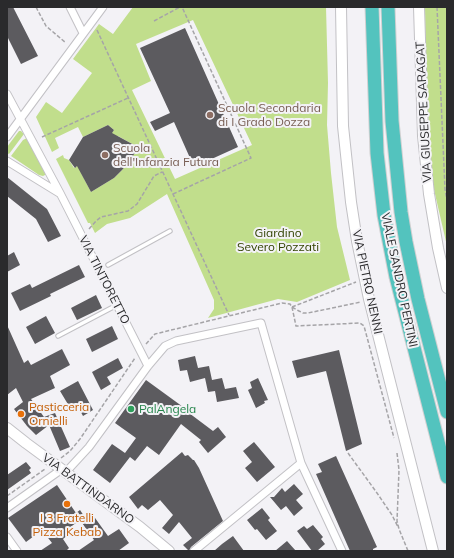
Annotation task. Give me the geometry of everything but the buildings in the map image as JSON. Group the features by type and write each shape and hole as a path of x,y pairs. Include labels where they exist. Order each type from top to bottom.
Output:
{"highway":[{"name":"VIALE SANDRO PERTINI","path":"372,7 377,153 384,215 396,277 447,477"},
{"name":"VIALE SANDRO PERTINI","path":"388,7 392,121 401,212 416,292 447,412"}],"street":[{"path":"70,7 84,33"},
{"path":"7,137 103,7"},
{"name":"VIA PIETRO NENNI","path":"340,7 343,126 357,241 369,299 433,551"},
{"name":"VIA GIUSEPPE SARAGAT","path":"419,7 424,143 429,194 438,248 447,288"},
{"name":"VIA TINTORETTO","path":"7,94 60,193 148,366"},
{"path":"7,161 60,193"},
{"path":"7,508 89,447 148,366 161,350 170,343 261,323 301,463 342,551"},
{"name":"VIA BATTINDARNO","path":"7,428 62,467 169,551"},
{"path":"194,551 301,463"},
{"path":"7,537 17,551"}],"lane":[{"path":"108,265 170,231"},
{"path":"58,336 117,305"}],"path":[{"path":"36,7 46,26 68,44"},
{"path":"154,21 181,7 251,158 173,194"},
{"path":"436,7 445,189 447,201"},
{"path":"96,27 229,315"},
{"path":"42,137 128,98"},
{"path":"89,229 101,217 128,211 137,204 154,176 163,172"},
{"path":"292,307 357,281"},
{"path":"150,338 155,334 282,303 290,304 292,307 303,313 308,313 361,302"},
{"path":"292,307 296,326 360,323 364,326 394,441"},
{"path":"62,467 70,451 80,439 134,360"},
{"path":"397,452 399,470 397,514 398,529"},
{"path":"348,453 392,515 408,551"},
{"path":"7,496 46,468"}],"green space":[{"name":"Giardino Severo Pozzati","path":"133,7 326,7 328,83 327,125 331,173 337,227 350,280 297,302 278,299 208,318 214,309 214,300 167,194 130,218 107,224 95,233 90,223 88,223 56,159 63,155 64,158 69,160 74,168 80,164 81,173 91,192 114,178 123,169 135,153 136,146 118,136 114,140 109,136 114,130 108,125 83,137 78,127 55,138 59,148 52,152 36,117 46,102 62,113 92,73 73,59 99,24 113,34","holes":["193,20 252,145 175,179 132,90 151,81 136,44"]},
{"path":"425,7 447,7 447,246 432,181 426,76"},
{"path":"19,131 24,134 9,154 7,153 7,147"},
{"path":"27,138 45,171 45,175 43,176 39,175 11,156 23,140"}],"place":[{"name":"Scuola Secondaria di I Grado Dozza","path":"210,115"},
{"name":"Scuola dell'Infanzia Futura","path":"105,155"},
{"name":"PalAngela","path":"131,409"},
{"name":"Pasticceria Ornielli","path":"21,414"},
{"name":"I 3 Fratelli Pizza Kebab","path":"67,504"}]}
